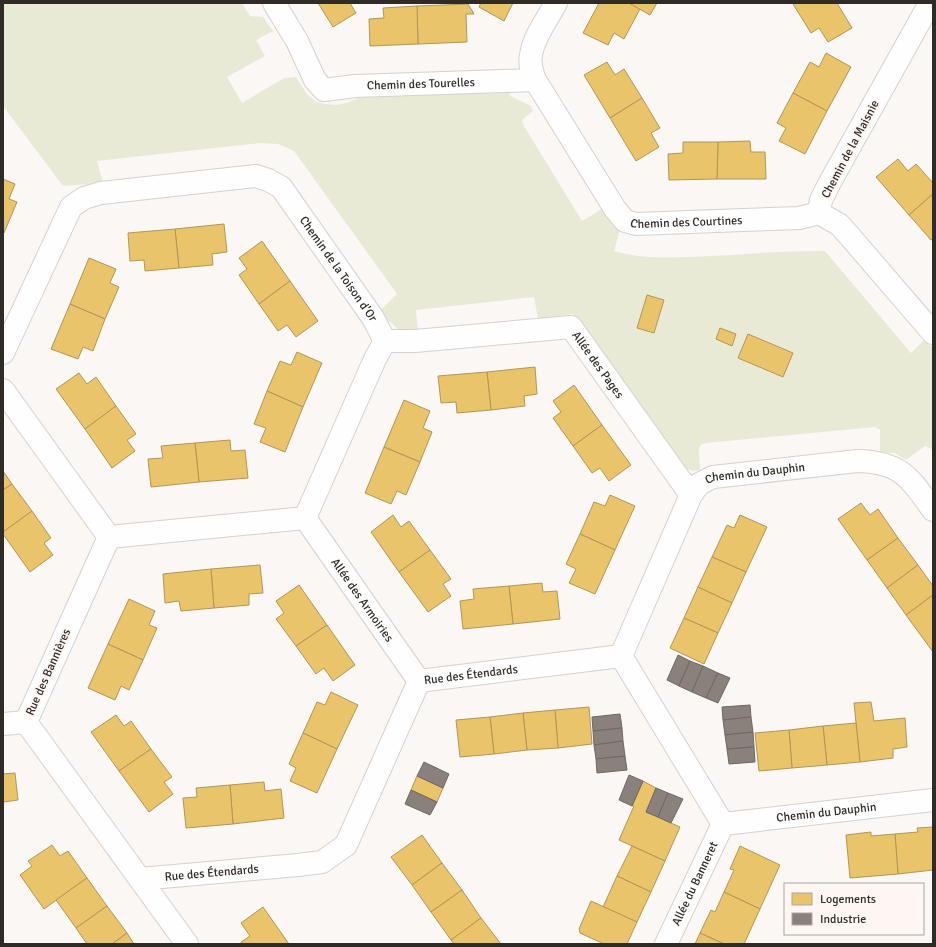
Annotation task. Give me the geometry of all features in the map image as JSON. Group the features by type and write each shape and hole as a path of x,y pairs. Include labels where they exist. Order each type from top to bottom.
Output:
{"street":[{"name":"Chemin des Tourelles","path":"274,3 297,41 315,80 324,90 356,86 535,80"},
{"path":"535,80 531,67 531,55 535,42 556,3"},
{"name":"Chemin de la Maisnie","path":"930,3 829,184 821,200 819,213 840,225 933,333"},
{"name":"Chemin des Courtines","path":"535,80 615,209 625,221 636,224 799,218 819,213"},
{"name":"Chemin de la Toison d'Or","path":"3,353 70,207 84,198 101,193 256,176 281,187 373,318 385,341"},
{"name":"Allée des Pages","path":"385,341 415,341 571,327 691,495"},
{"path":"3,390 109,537 305,518 375,359 385,341"},
{"name":"Chemin du Dauphin","path":"621,656 691,495 699,484 713,477 857,461 872,461 892,467 901,472 913,482 933,510"},
{"name":"Allée des Armoiries","path":"305,518 419,681"},
{"name":"Rue des Bannières","path":"109,537 26,722 187,944"},
{"path":"621,656 723,824"},
{"name":"Rue des Étendards","path":"140,879 322,862 334,854 346,845 419,681 621,656"},
{"path":"3,724 26,722"},
{"name":"Chemin du Dauphin","path":"723,824 932,798"},
{"name":"Allée du Banneret","path":"666,944 723,824"}],"green space":[{"path":"3,3 242,3 250,16 263,17 273,31 256,40 265,56 227,77 242,103 284,78 296,77 307,94 315,101 336,105 347,103 360,97 380,93 509,89 510,96 531,106 533,111 522,120 524,126 582,221 604,208 620,229 614,251 650,257 669,257 790,251 825,251 911,353 924,340 933,348 933,452 930,448 925,446 906,460 895,453 880,453 880,430 875,427 706,443 701,445 699,448 700,470 692,471 685,468 627,393 573,314 538,319 534,297 416,310 418,332 399,330 379,312 397,294 294,151 278,144 261,143 97,161 103,183 63,186 3,106"}],"building: Logements":[{"path":"318,3 350,3 356,13 333,27"},
{"path":"481,3 513,3 504,21 479,7"},
{"path":"599,3 629,3 640,9 624,39 614,33 608,45 583,33"},
{"path":"629,3 657,3 650,15"},
{"path":"837,3 852,28 828,42 819,28 811,33 793,4"},
{"path":"468,4 474,14 466,14 467,42 418,44 417,6"},
{"path":"417,6 418,44 370,46 369,19 384,18 383,8"},
{"path":"826,53 851,67 827,111 793,93 810,62 819,67"},
{"path":"607,62 615,75 624,69 642,98 610,118 584,75"},
{"path":"793,93 827,111 805,154 779,141 786,128 777,123"},
{"path":"642,98 660,128 651,133 659,147 636,161 610,118"},
{"path":"750,141 751,152 765,152 766,179 717,179 718,142"},
{"path":"683,142 718,142 717,179 669,180 668,154 683,153"},
{"path":"898,159 908,171 916,164 933,183 933,194 909,215 876,177"},
{"path":"3,179 15,184 9,199 17,202 4,233 3,233"},
{"path":"933,194 933,239 931,240 909,215"},
{"path":"224,224 227,252 212,254 213,265 179,268 175,229"},
{"path":"175,229 179,268 145,271 144,260 130,261 128,233"},
{"path":"262,241 290,281 259,304 239,275 247,269 239,258"},
{"path":"89,258 116,269 110,283 119,287 105,319 70,304"},
{"path":"290,281 318,321 296,337 287,325 278,331 259,304"},
{"path":"647,295 664,300 654,333 637,328"},
{"path":"70,304 105,319 93,351 83,347 78,359 51,349"},
{"path":"720,328 736,334 732,346 716,339"},
{"path":"748,334 793,353 783,377 738,358"},
{"path":"297,352 322,363 303,407 267,391 280,361 291,365"},
{"path":"535,367 537,394 524,396 525,406 491,410 487,372"},
{"path":"487,372 491,410 457,413 456,402 441,403 438,376"},
{"path":"79,373 87,384 96,377 116,406 85,429 56,389"},
{"path":"574,385 602,425 573,446 553,418 561,412 553,401"},
{"path":"267,391 303,407 285,452 260,442 266,428 254,424"},
{"path":"404,400 430,411 423,428 432,432 420,462 384,447"},
{"path":"116,406 136,434 127,440 135,451 112,468 85,429"},
{"path":"602,425 631,465 609,481 600,468 592,473 573,446"},
{"path":"230,440 231,451 245,450 248,478 199,482 195,443"},
{"path":"195,443 199,482 151,487 148,459 163,458 161,446"},
{"path":"384,447 420,462 406,495 397,491 391,504 365,493"},
{"path":"3,471 12,484 3,490"},
{"path":"12,484 32,511 3,532 3,490"},
{"path":"610,495 635,506 615,550 580,534 594,502 605,506"},
{"path":"861,503 870,515 878,509 898,538 867,560 838,519"},
{"path":"32,511 51,538 44,543 53,555 30,572 3,532"},
{"path":"393,515 401,527 409,521 430,550 399,572 371,532"},
{"path":"740,515 767,527 746,572 712,557 727,525 734,528"},
{"path":"580,534 615,550 595,594 569,583 576,569 566,564"},
{"path":"898,538 918,565 887,588 867,560"},
{"path":"430,550 451,579 443,584 451,596 428,612 399,572"},
{"path":"712,557 746,572 732,603 698,587"},
{"path":"260,565 263,593 249,594 249,605 214,608 211,569"},
{"path":"918,565 933,586 933,595 906,615 887,588"},
{"path":"211,569 214,608 181,611 179,601 165,603 163,574"},
{"path":"542,583 543,592 557,591 560,619 513,624 509,586"},
{"path":"299,585 327,625 296,646 276,619 284,613 276,601"},
{"path":"509,586 513,624 463,629 460,601 474,599 473,589"},
{"path":"698,587 732,603 718,633 684,618"},
{"path":"933,595 933,652 906,615"},
{"path":"129,599 155,611 149,625 157,628 143,660 108,644"},
{"path":"684,618 718,633 704,664 670,648"},
{"path":"327,625 355,665 333,681 324,668 316,674 296,646"},
{"path":"108,644 143,660 129,690 121,686 115,700 88,688"},
{"path":"331,692 358,705 337,749 303,733 317,702 325,705"},
{"path":"871,702 874,721 905,718 907,747 893,749 893,758 860,762 854,703"},
{"path":"589,707 592,744 558,748 555,710"},
{"path":"555,710 558,748 527,750 523,713"},
{"path":"523,713 527,750 494,754 490,717"},
{"path":"116,715 124,726 131,721 151,749 119,771 91,732"},
{"path":"490,717 494,754 460,757 456,720"},
{"path":"856,723 860,762 827,765 823,726"},
{"path":"823,726 827,765 792,768 789,730"},
{"path":"789,730 792,768 759,771 755,733"},
{"path":"303,733 337,749 317,793 290,781 296,768 289,764"},
{"path":"151,749 172,777 164,782 173,794 149,812 119,771"},
{"path":"15,773 18,800 3,802 3,774"},
{"path":"417,776 443,788 437,802 411,790"},
{"path":"643,781 656,788 646,812 680,827 665,861 619,840"},
{"path":"264,782 265,791 281,789 284,818 233,824 230,785"},
{"path":"230,785 233,824 186,828 183,798 197,797 196,788"},
{"path":"933,827 933,870 898,874 895,834 918,832 917,828"},
{"path":"871,832 871,836 895,834 898,874 850,878 846,835"},
{"path":"422,835 442,863 412,885 391,857"},
{"path":"52,845 60,856 68,851 87,878 44,909 20,875 32,866 28,861"},
{"path":"632,846 665,861 651,892 617,876"},
{"path":"740,846 780,865 760,909 724,892 734,870 730,869"},
{"path":"442,863 462,890 431,912 412,885"},
{"path":"617,876 651,892 637,922 603,907"},
{"path":"87,878 107,906 76,928 56,900"},
{"path":"462,890 481,918 451,940 431,912"},
{"path":"724,892 760,909 744,944 724,944 700,933 711,910 715,912"},
{"path":"591,901 637,922 627,944 604,944 580,933 579,929"},
{"path":"107,906 127,933 112,944 87,944 76,928"},
{"path":"263,907 289,944 242,944 241,942 250,936 241,923"},
{"path":"481,918 501,944 454,944 451,940"},
{"path":"127,933 134,944 112,944"},
{"path":"700,933 724,944 695,944"}],"building: Industrie":[{"path":"678,655 690,661 679,686 667,680"},
{"path":"690,661 703,666 692,692 679,686"},
{"path":"703,666 718,673 706,698 692,692"},
{"path":"718,673 730,678 718,703 706,698"},
{"path":"750,705 751,717 723,720 722,707"},
{"path":"620,714 622,728 593,731 592,717"},
{"path":"751,717 753,732 725,735 723,720"},
{"path":"622,728 623,741 594,745 593,731"},
{"path":"753,732 754,747 727,749 725,735"},
{"path":"623,741 625,756 596,759 594,745"},
{"path":"754,747 755,762 729,764 727,749"},
{"path":"625,756 627,770 597,773 596,759"},
{"path":"424,762 449,774 443,788 417,776"},
{"path":"629,775 643,781 632,806 619,800"},
{"path":"656,788 668,793 658,817 646,812"},
{"path":"411,790 437,802 430,815 405,804"},
{"path":"668,793 683,799 671,823 658,817"}]}
